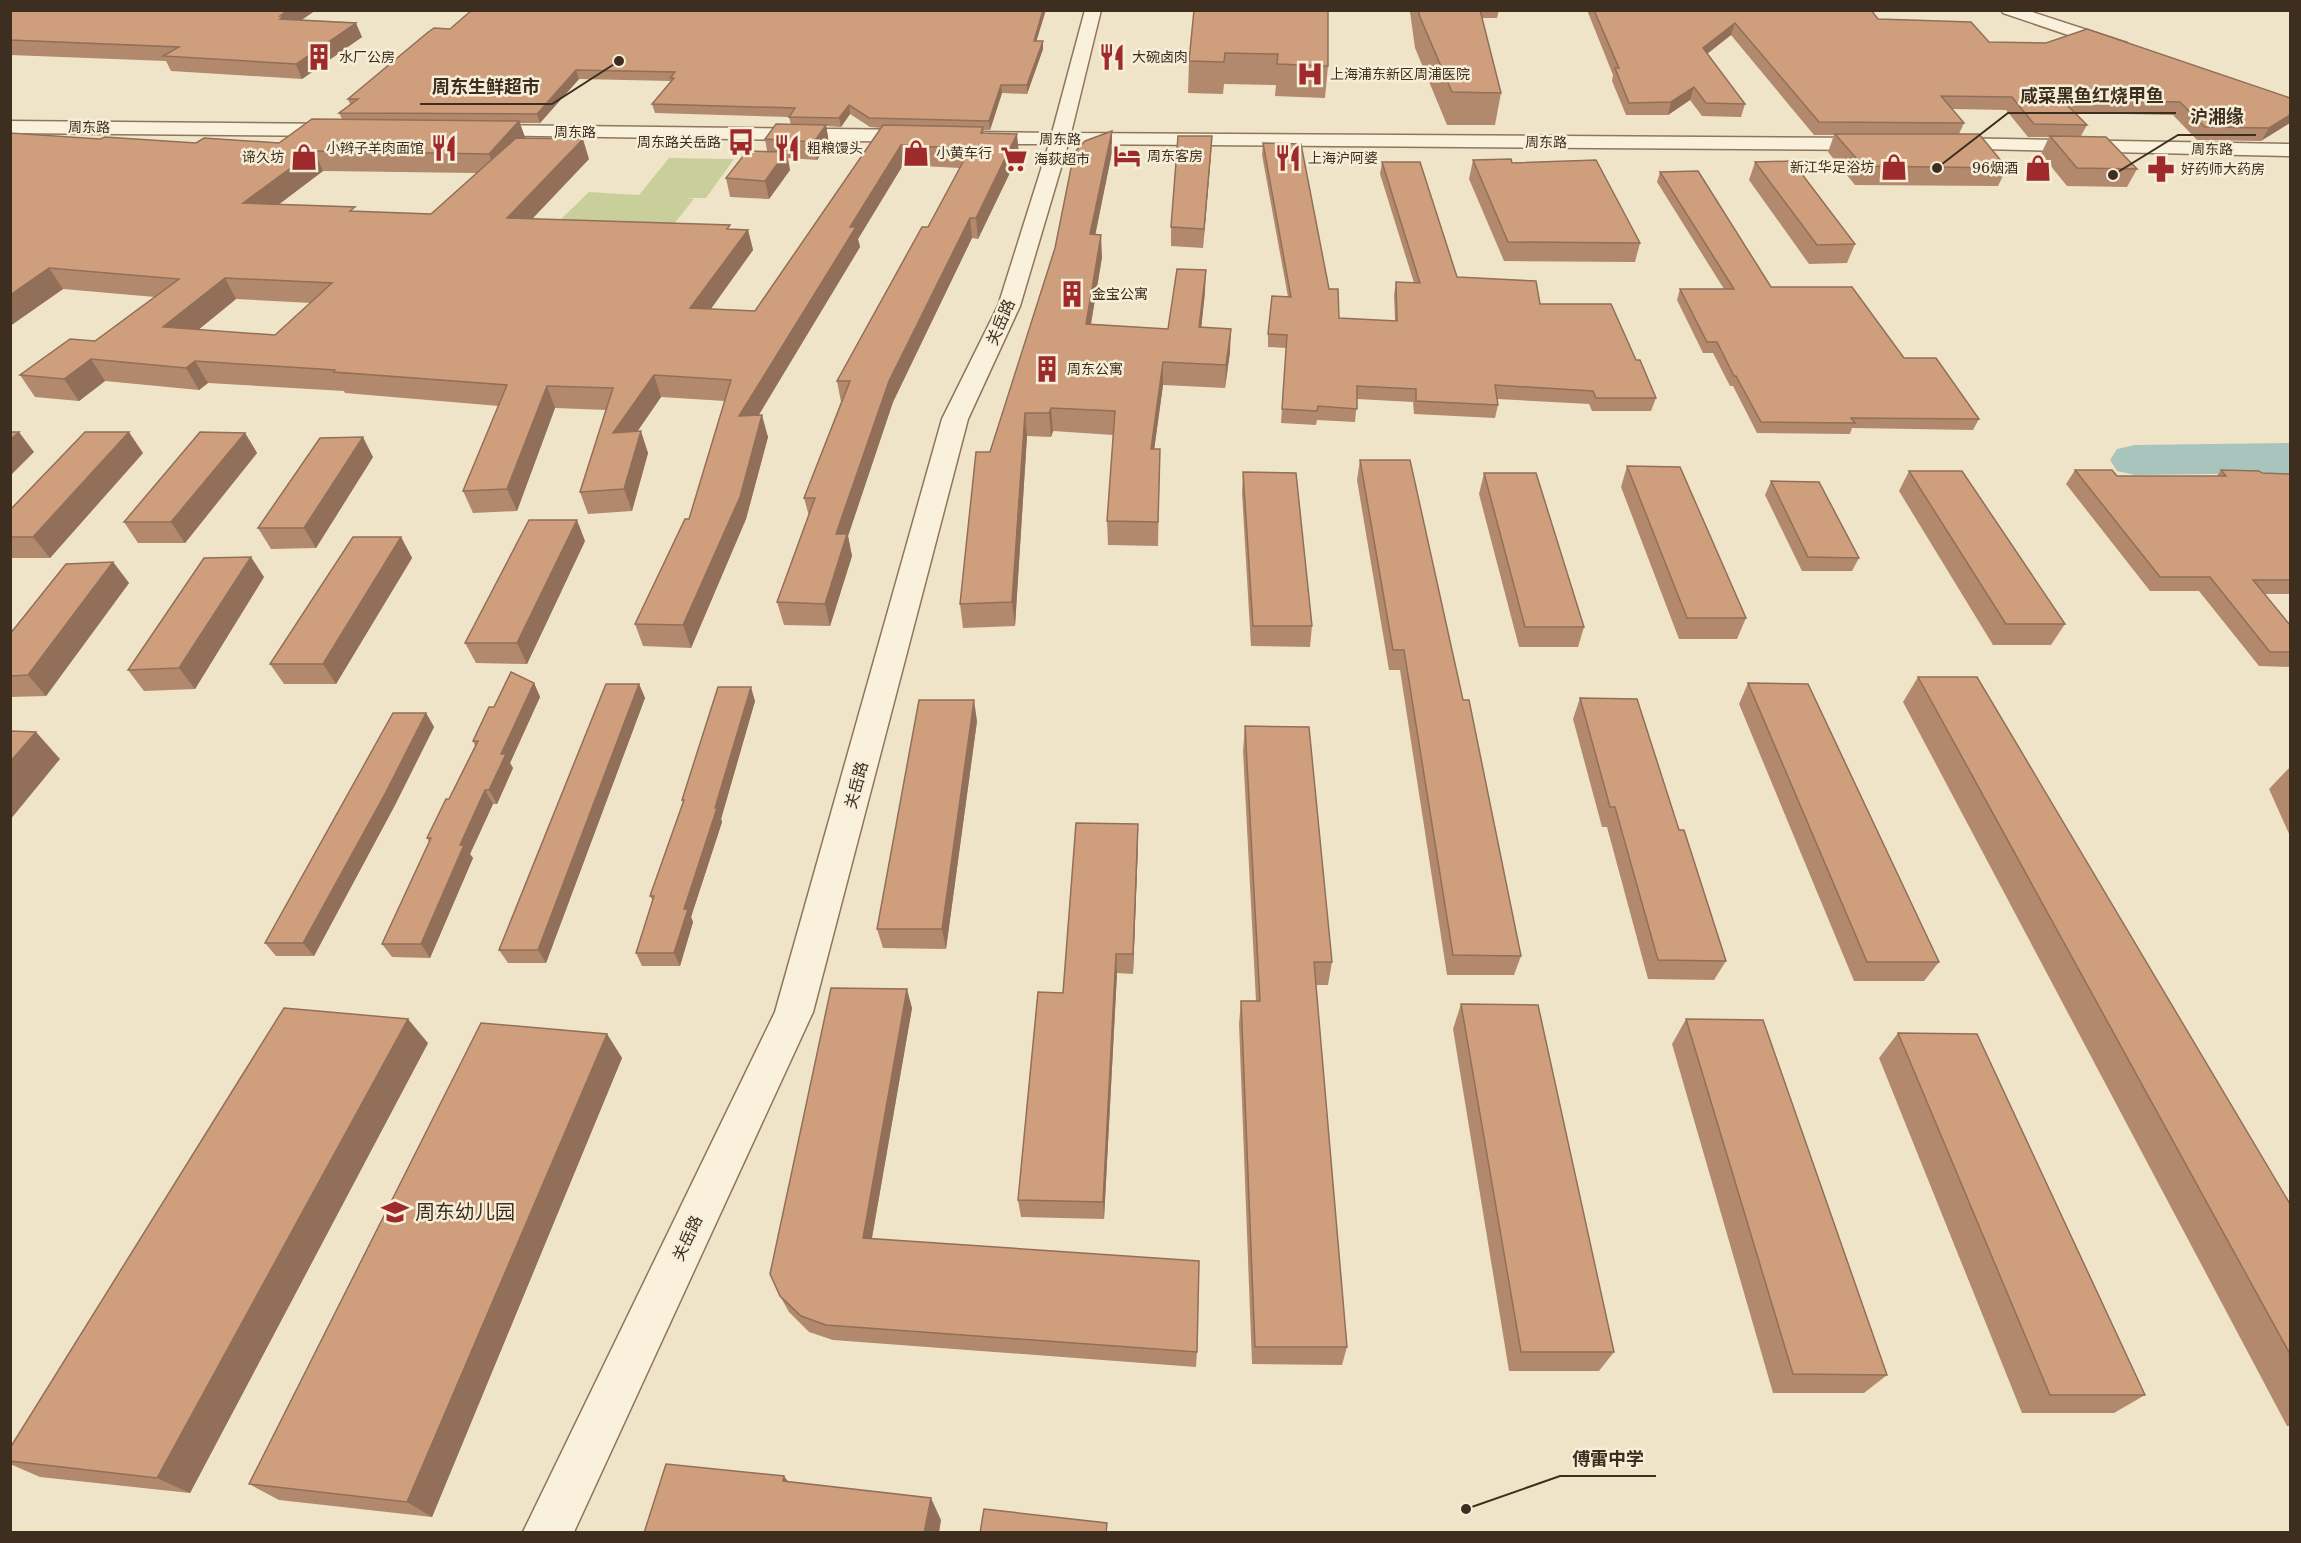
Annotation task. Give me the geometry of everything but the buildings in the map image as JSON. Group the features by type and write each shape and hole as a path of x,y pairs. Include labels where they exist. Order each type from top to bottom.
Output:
{"street":[{"name":"关岳路","path":"548,1533 794,1012 955,419 1009,306 1060,140 1094,10"},
{"path":"2009,10 2136,52"},
{"name":"周东路","path":"10,126 358,130"},
{"name":"周东路","path":"453,131 1060,140 1896,144"},
{"name":"周东路","path":"1928,144 2290,150"}],"green space":[{"path":"669,158 734,159 706,198 688,198 694,199 669,230 558,222 589,192 639,195"}],"waterway":[{"path":"2135,460 2290,458"}],"place":[{"name":"水厂公房","path":"319,57"},
{"name":"大碗卤肉","path":"1112,57"},
{"name":"周东生鲜超市","path":"619,61"},
{"name":"上海浦东新区周浦医院","path":"1310,74"},
{"name":"周东路关岳路","path":"741,142"},
{"name":"小辫子羊肉面馆","path":"444,148"},
{"name":"粗粮馒头","path":"787,148"},
{"name":"小黄车行","path":"916,153"},
{"name":"周东客房","path":"1127,156"},
{"name":"谛久坊","path":"304,157"},
{"name":"上海沪阿婆","path":"1288,158"},
{"name":"海荻超市","path":"1014,159"},
{"name":"新江华足浴坊","path":"1894,167"},
{"name":"咸菜黑鱼红烧甲鱼","path":"1937,168"},
{"name":"96烟酒","path":"2038,168"},
{"name":"好药师大药房","path":"2161,169"},
{"name":"沪湘缘","path":"2113,175"},
{"name":"金宝公寓","path":"1072,294"},
{"name":"周东公寓","path":"1047,369"},
{"name":"周东幼儿园","path":"395,1212"},
{"name":"傅雷中学","path":"1466,1509"}]}
